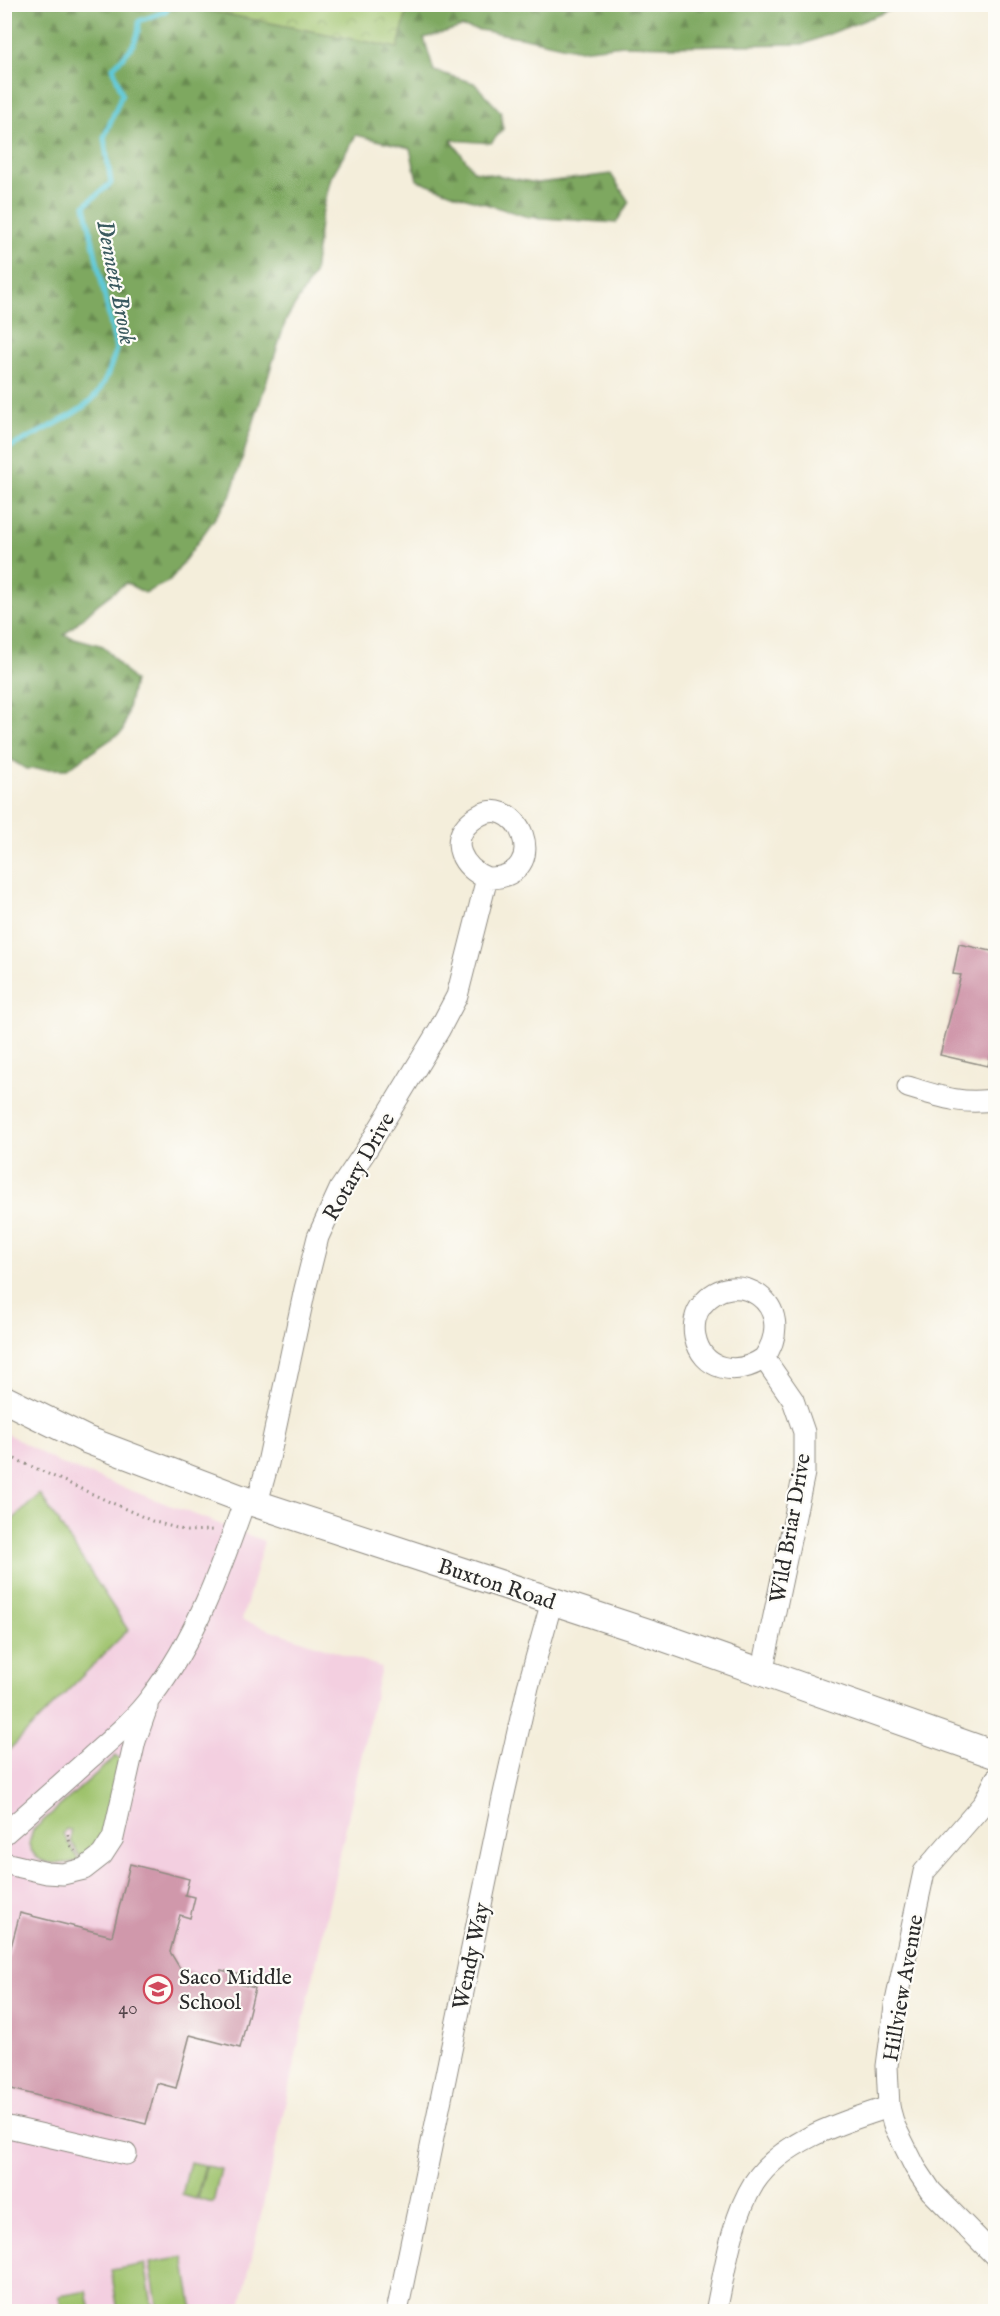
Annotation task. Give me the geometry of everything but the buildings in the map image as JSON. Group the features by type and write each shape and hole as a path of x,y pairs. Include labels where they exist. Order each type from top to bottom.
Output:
{"main road":[{"name":"Buxton Road","path":"4,1399 87,1440 251,1501 552,1601 996,1755"}],"street":[{"name":"Rotary Drive","path":"150,1699 165,1679 205,1604 219,1575 232,1536 268,1463 318,1237 340,1189 365,1152 453,1004 463,975 487,878"},
{"path":"908,1087 956,1100 996,1099"},
{"name":"Wild Briar Drive","path":"762,1673 804,1473 804,1432 793,1400 764,1358"},
{"name":"Wendy Way","path":"397,2312 503,1798 528,1687 552,1601"},
{"path":"4,1834 124,1727 150,1699"},
{"path":"4,1863 47,1873 63,1874 84,1869 102,1855 113,1838 135,1741 150,1699"},
{"name":"Hillview Avenue","path":"996,1779 984,1803 924,1872 895,2006 887,2066 889,2107 904,2148 926,2185 953,2216 996,2257"},
{"path":"716,2312 738,2222 749,2193 761,2175 781,2156 808,2139 889,2107"},
{"path":"4,2126 126,2154"}],"path":[{"path":"4,1454 152,1521 177,1530 212,1529 232,1536"}],"shaded area":[{"name":"Saco Middle School","path":"4,1432 59,1463 264,1541 242,1620 381,1667 240,2311 5,2311"}],"green space":[{"path":"408,4 398,48 179,5"},
{"path":"5,5 903,5 804,44 623,45 580,50 462,27 424,38 434,71 474,83 501,112 503,129 491,143 451,140 474,171 537,183 611,174 629,202 616,223 528,217 417,180 410,148 356,135 331,177 320,223 314,274 286,320 230,497 170,581 145,593 126,583 98,604 64,635 103,646 134,681 123,731 67,769 26,769 5,756"},
{"path":"40,1494 128,1630 5,1754 5,1527"},
{"path":"116,1756 122,1760 105,1835 100,1843 82,1860 71,1842 71,1830 66,1829 63,1834 79,1861 49,1863 42,1861 32,1851 29,1844 33,1830"},
{"path":"190,2162 205,2165 196,2199 182,2195"},
{"path":"206,2166 221,2169 213,2203 198,2199"},
{"path":"184,2257 193,2311 158,2311 150,2263"},
{"path":"145,2264 153,2311 118,2311 111,2270"},
{"path":"87,2291 91,2311 62,2311 59,2296"}],"waterway":[{"name":"Dennett Brook","path":"4,450 79,410 100,390 111,367 116,349 85,205 111,183 104,138 122,94 113,67 135,41 139,21 164,12 172,4"}],"place":[{"name":"Saco Middle School","path":"158,1989"}]}
